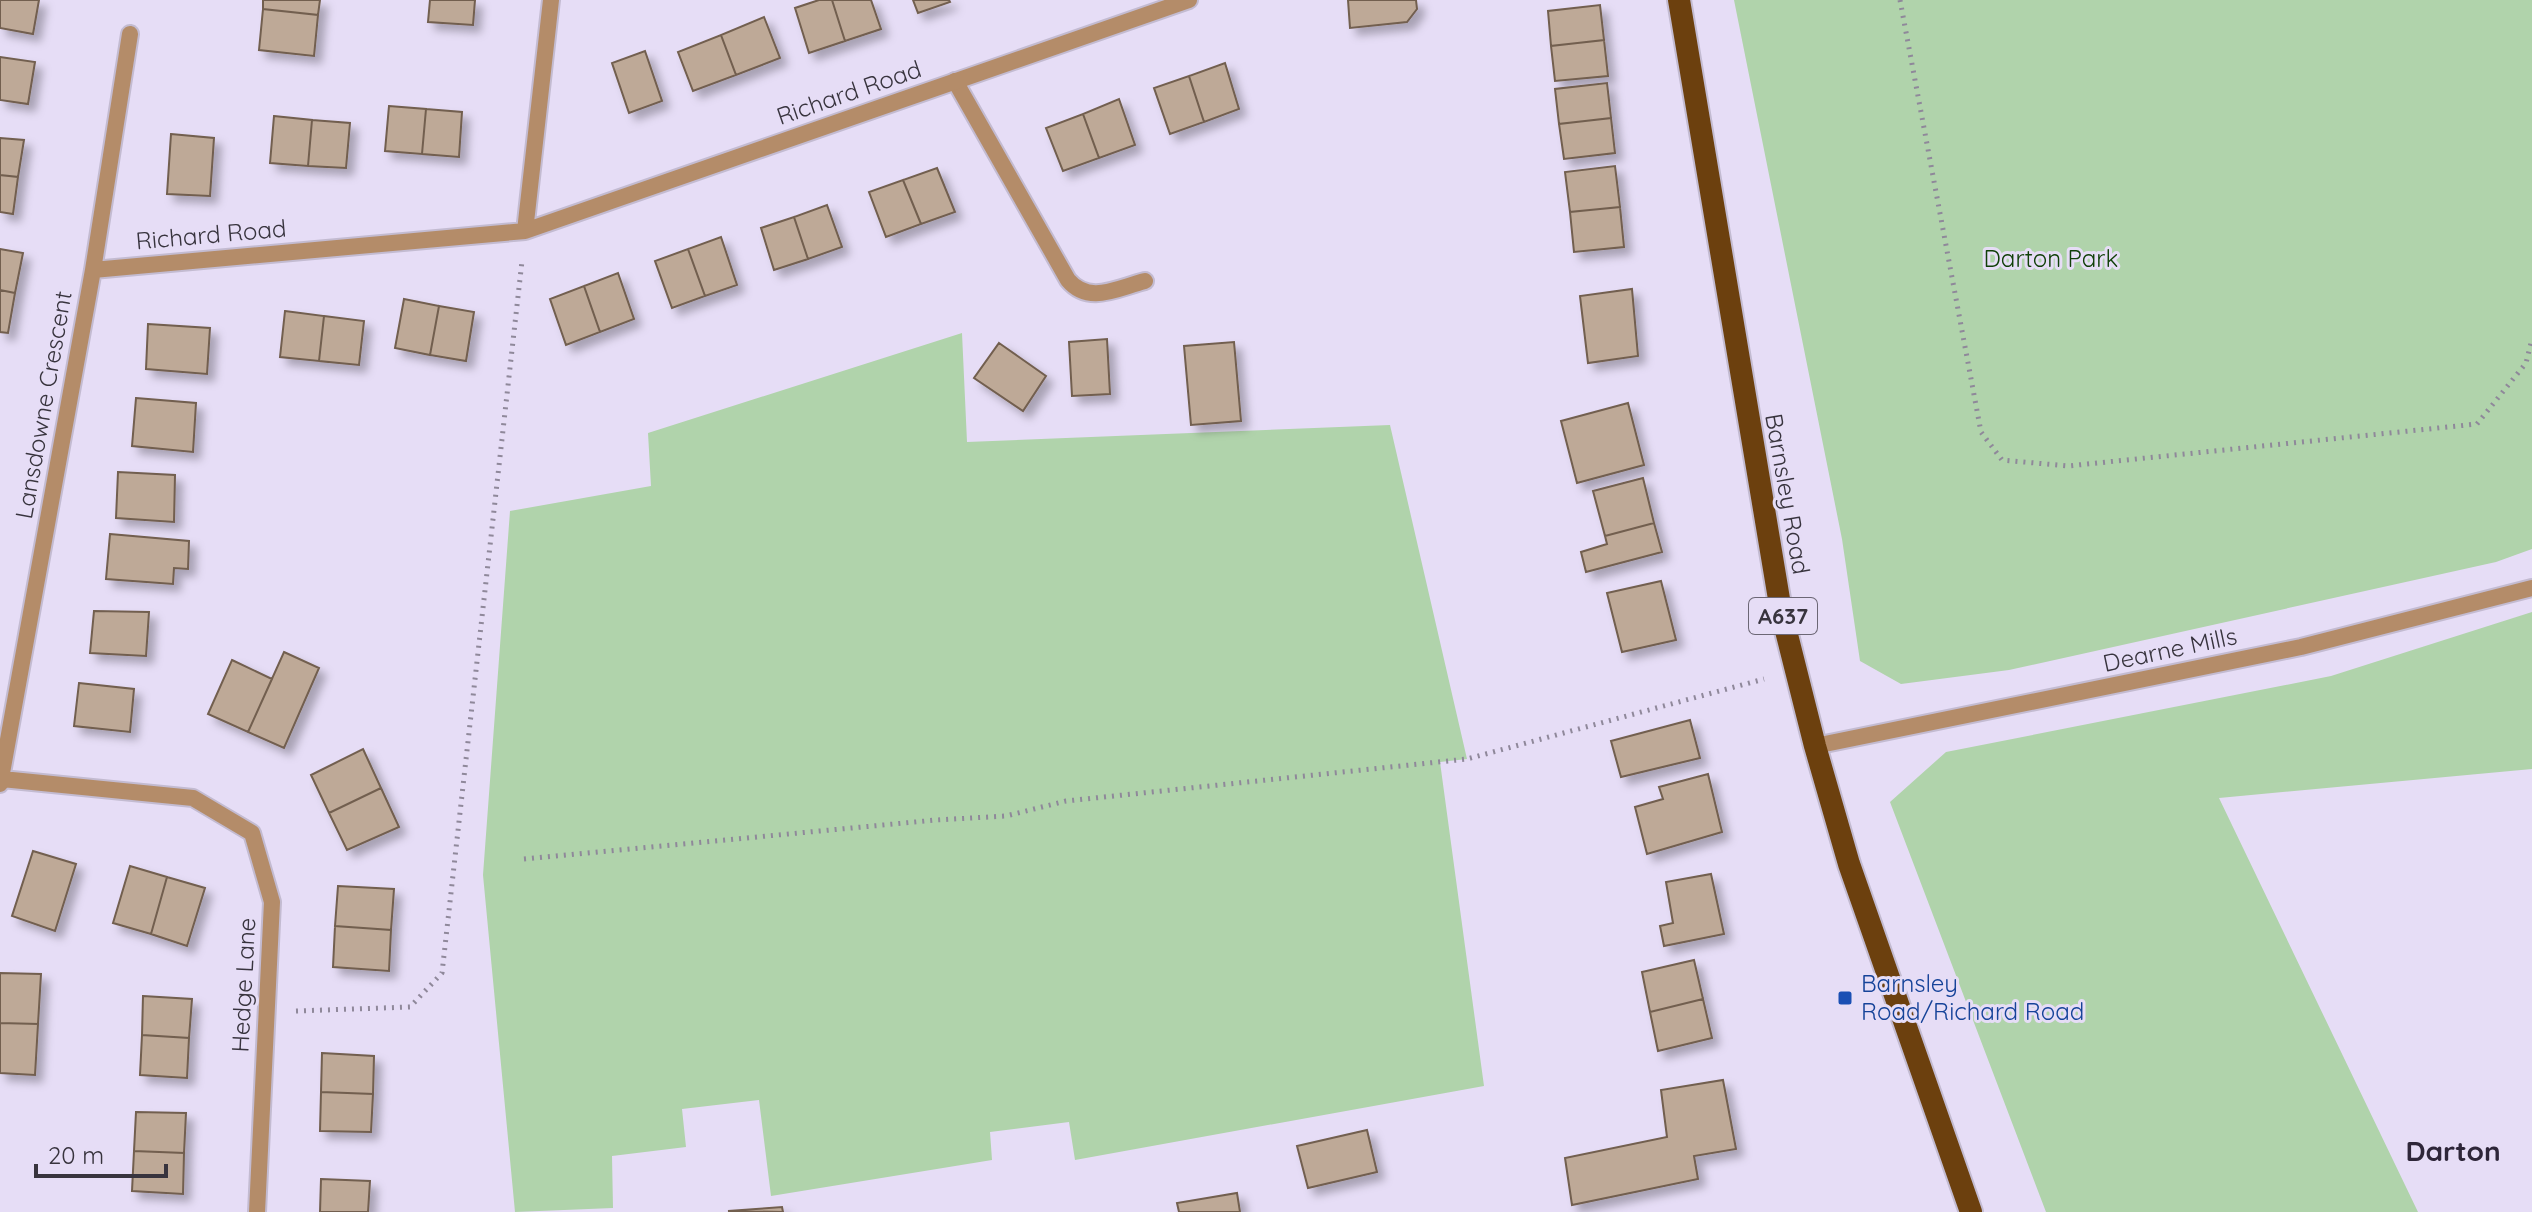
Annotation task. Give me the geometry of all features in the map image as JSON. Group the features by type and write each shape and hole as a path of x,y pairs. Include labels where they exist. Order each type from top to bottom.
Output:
{"highway":[{"name":"Barnsley Road","path":"1679,0 1781,611 1849,864 1971,1212"}],"street":[{"path":"525,231 551,0"},
{"name":"Richard Road","path":"93,270 525,231 1189,0"},
{"name":"Lansdowne Crescent","path":"1,782 93,270 130,34"},
{"path":"955,81 1077,291 1092,295 1145,281"},
{"name":"Dearne Mills","path":"1815,746 2301,647 2532,588"},
{"name":"Hedge Lane","path":"1,782 193,798 252,833 272,902 257,1212"}],"path":[{"path":"1900,0 1981,432 2002,460 2068,466 2477,424 2526,363 2532,339"},
{"path":"267,1012 410,1007 442,973 525,231"},
{"path":"524,859 921,821 1006,816 1066,801 1467,759 1796,670"}],"green space":[{"name":"Darton Park","path":"1734,0 2532,0 2532,549 2496,562 2009,670 1901,684 1860,661 1842,539"},
{"path":"962,333 967,442 1390,425 1467,759 1440,762 1484,1086 1075,1160 1069,1122 990,1132 992,1160 771,1196 759,1100 682,1109 686,1147 612,1156 613,1208 515,1212 483,875 510,511 651,486 648,433"},
{"path":"2532,612 2532,769 2219,798 2418,1212 2046,1212 1890,802 1946,752 2331,676"}],"building":[{"path":"0,0 39,0 33,34 0,28"},
{"path":"263,0 320,0 318,15 263,9"},
{"path":"430,0 475,0 473,25 428,22"},
{"path":"819,0 832,0 845,41 809,53 795,8"},
{"path":"832,0 871,0 881,29 845,41"},
{"path":"913,0 949,0 950,2 918,13"},
{"path":"1348,0 1416,0 1417,9 1407,22 1350,28"},
{"path":"1600,5 1604,40 1551,46 1548,11"},
{"path":"263,9 318,15 314,56 259,50"},
{"path":"764,17 780,58 736,75 721,35"},
{"path":"721,35 736,75 693,91 678,52"},
{"path":"1604,40 1608,76 1555,81 1551,46"},
{"path":"645,51 662,101 629,113 612,63"},
{"path":"0,57 35,62 28,104 0,100"},
{"path":"1225,63 1239,109 1204,122 1189,76"},
{"path":"1189,76 1204,122 1170,134 1154,88"},
{"path":"1607,83 1611,118 1559,124 1555,89"},
{"path":"1119,99 1135,145 1099,158 1083,114"},
{"path":"389,106 426,109 422,154 385,151"},
{"path":"426,109 462,112 459,157 422,154"},
{"path":"1083,114 1099,158 1063,171 1046,128"},
{"path":"274,116 312,120 308,166 270,163"},
{"path":"1611,118 1615,153 1564,159 1559,124"},
{"path":"312,120 350,123 346,168 308,166"},
{"path":"171,134 214,138 210,196 167,194"},
{"path":"0,138 24,140 18,177 0,175"},
{"path":"1615,166 1620,207 1570,212 1565,172"},
{"path":"937,168 955,212 921,224 903,180"},
{"path":"0,175 18,177 13,214 0,212"},
{"path":"903,180 921,224 886,237 869,192"},
{"path":"827,205 842,247 808,259 794,217"},
{"path":"1620,207 1624,247 1574,252 1570,212"},
{"path":"794,217 808,259 774,270 761,228"},
{"path":"721,237 737,285 705,296 688,249"},
{"path":"0,249 23,253 15,293 0,290"},
{"path":"688,249 705,296 672,308 655,261"},
{"path":"618,273 634,319 600,332 584,286"},
{"path":"584,286 600,332 566,345 550,299"},
{"path":"1632,289 1638,356 1588,363 1580,296"},
{"path":"0,290 15,293 8,333 0,332"},
{"path":"404,299 439,306 430,355 395,348"},
{"path":"439,306 474,312 466,361 430,355"},
{"path":"285,311 324,316 319,361 280,357"},
{"path":"324,316 364,321 359,365 319,361"},
{"path":"148,324 210,328 207,374 146,369"},
{"path":"1107,339 1110,394 1072,396 1069,342"},
{"path":"1234,342 1241,421 1191,425 1184,346"},
{"path":"999,343 1046,376 1023,411 974,378"},
{"path":"136,398 196,403 193,452 132,446"},
{"path":"1628,403 1644,465 1577,483 1561,421"},
{"path":"118,472 175,475 174,522 116,518"},
{"path":"1643,478 1654,523 1605,536 1593,491"},
{"path":"1654,523 1662,552 1586,572 1581,552 1607,544 1605,536"},
{"path":"110,534 189,541 188,569 174,568 173,584 106,579"},
{"path":"1661,581 1676,640 1622,652 1607,593"},
{"path":"94,611 149,612 146,656 90,653"},
{"path":"284,652 319,668 284,748 248,732"},
{"path":"232,660 272,679 248,732 208,714"},
{"path":"79,683 134,689 130,732 74,726"},
{"path":"1690,720 1700,758 1621,777 1611,741"},
{"path":"363,749 381,788 329,813 311,775"},
{"path":"1708,774 1722,832 1647,854 1635,807 1663,799 1659,787"},
{"path":"381,788 399,827 347,850 329,813"},
{"path":"33,851 76,864 55,931 12,916"},
{"path":"130,866 167,877 151,934 113,923"},
{"path":"1711,874 1724,934 1664,946 1660,926 1673,923 1666,882"},
{"path":"167,877 205,888 187,946 151,934"},
{"path":"338,886 394,889 391,930 335,926"},
{"path":"335,926 391,930 389,971 333,967"},
{"path":"1694,960 1703,999 1650,1012 1642,972"},
{"path":"0,973 41,974 38,1024 0,1023"},
{"path":"143,996 192,999 189,1038 142,1035"},
{"path":"1703,999 1712,1038 1658,1051 1650,1012"},
{"path":"0,1023 38,1024 35,1075 0,1073"},
{"path":"142,1035 189,1038 187,1078 140,1075"},
{"path":"322,1053 374,1056 373,1094 321,1092"},
{"path":"1723,1080 1736,1149 1694,1156 1698,1179 1572,1205 1565,1158 1667,1137 1661,1090"},
{"path":"321,1092 373,1094 371,1132 320,1131"},
{"path":"136,1112 186,1113 184,1153 134,1151"},
{"path":"1367,1130 1377,1172 1308,1188 1297,1146"},
{"path":"134,1151 184,1153 183,1194 132,1191"},
{"path":"321,1179 370,1181 368,1212 320,1212"},
{"path":"1237,1193 1240,1212 1179,1212 1177,1203"},
{"path":"782,1207 783,1212 728,1211"}],"place":[{"name":"Barnsley Road/Richard Road","path":"1845,998"}],"district":[{"name":"Darton","path":"2453,1151"}]}
